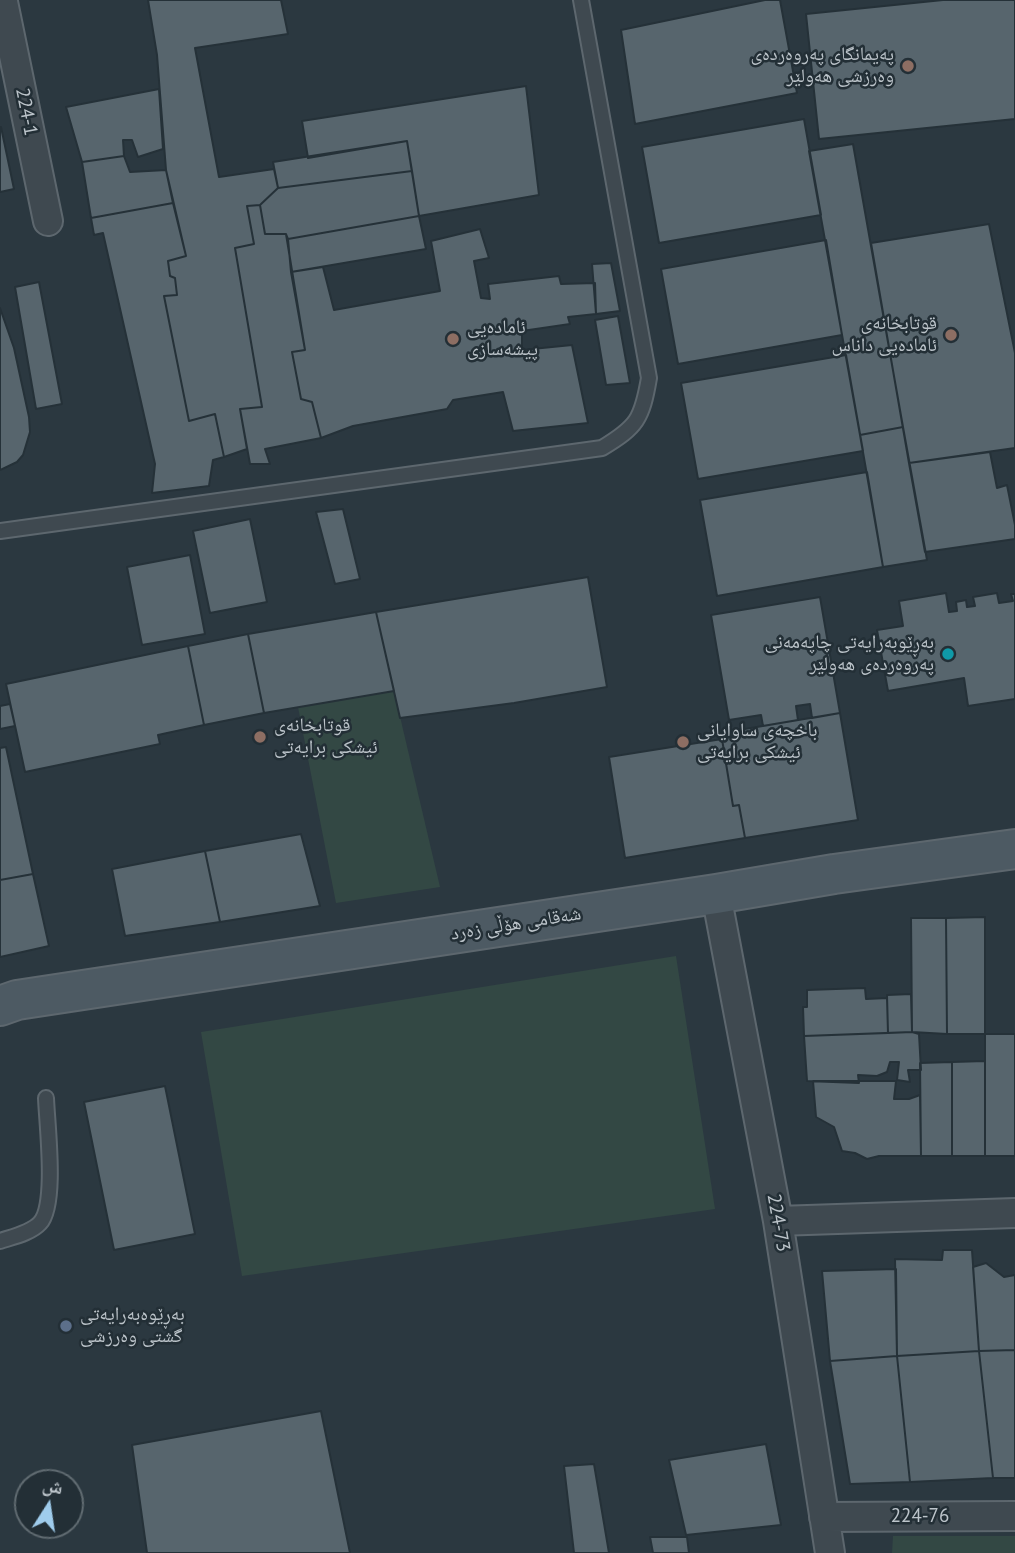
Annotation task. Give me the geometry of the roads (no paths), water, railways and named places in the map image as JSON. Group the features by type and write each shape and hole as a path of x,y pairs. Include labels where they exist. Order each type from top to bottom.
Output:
{"street":[{"name":"224-1","path":"6,2 48,221"},
{"name":"شەقامی هۆڵی زەرد","path":"6,1001 834,874 1015,849"},
{"name":"224-73","path":"716,894 778,1220 830,1553"},
{"path":"778,1220 1015,1213"},
{"name":"224-76","path":"824,1517 1015,1516"}],"lane":[{"path":"0,531 602,448 628,432 644,407 649,378 581,0"},
{"path":"0,1241 19,1235 41,1223 50,1196 46,1098"}],"place":[{"name":"پەیمانگای پەروەردەی وەرزشی هەولێر","path":"908,66"},
{"name":"قوتابخانەی ئامادەیی داناس","path":"951,335"},
{"name":"ئامادەیی پیشەسازی","path":"453,339"},
{"name":"بەڕێوبەرایەتی چاپەمەنی پەروەردەی هەولێر","path":"948,654"},
{"name":"قوتابخانەی ئیشکی برایەتی","path":"260,737"},
{"name":"باخچەی ساوایانی ئیشکی برایەتی","path":"683,742"},
{"name":"بەڕێوەبەرایەتی گشتی وەرزشی","path":"66,1326"}]}
